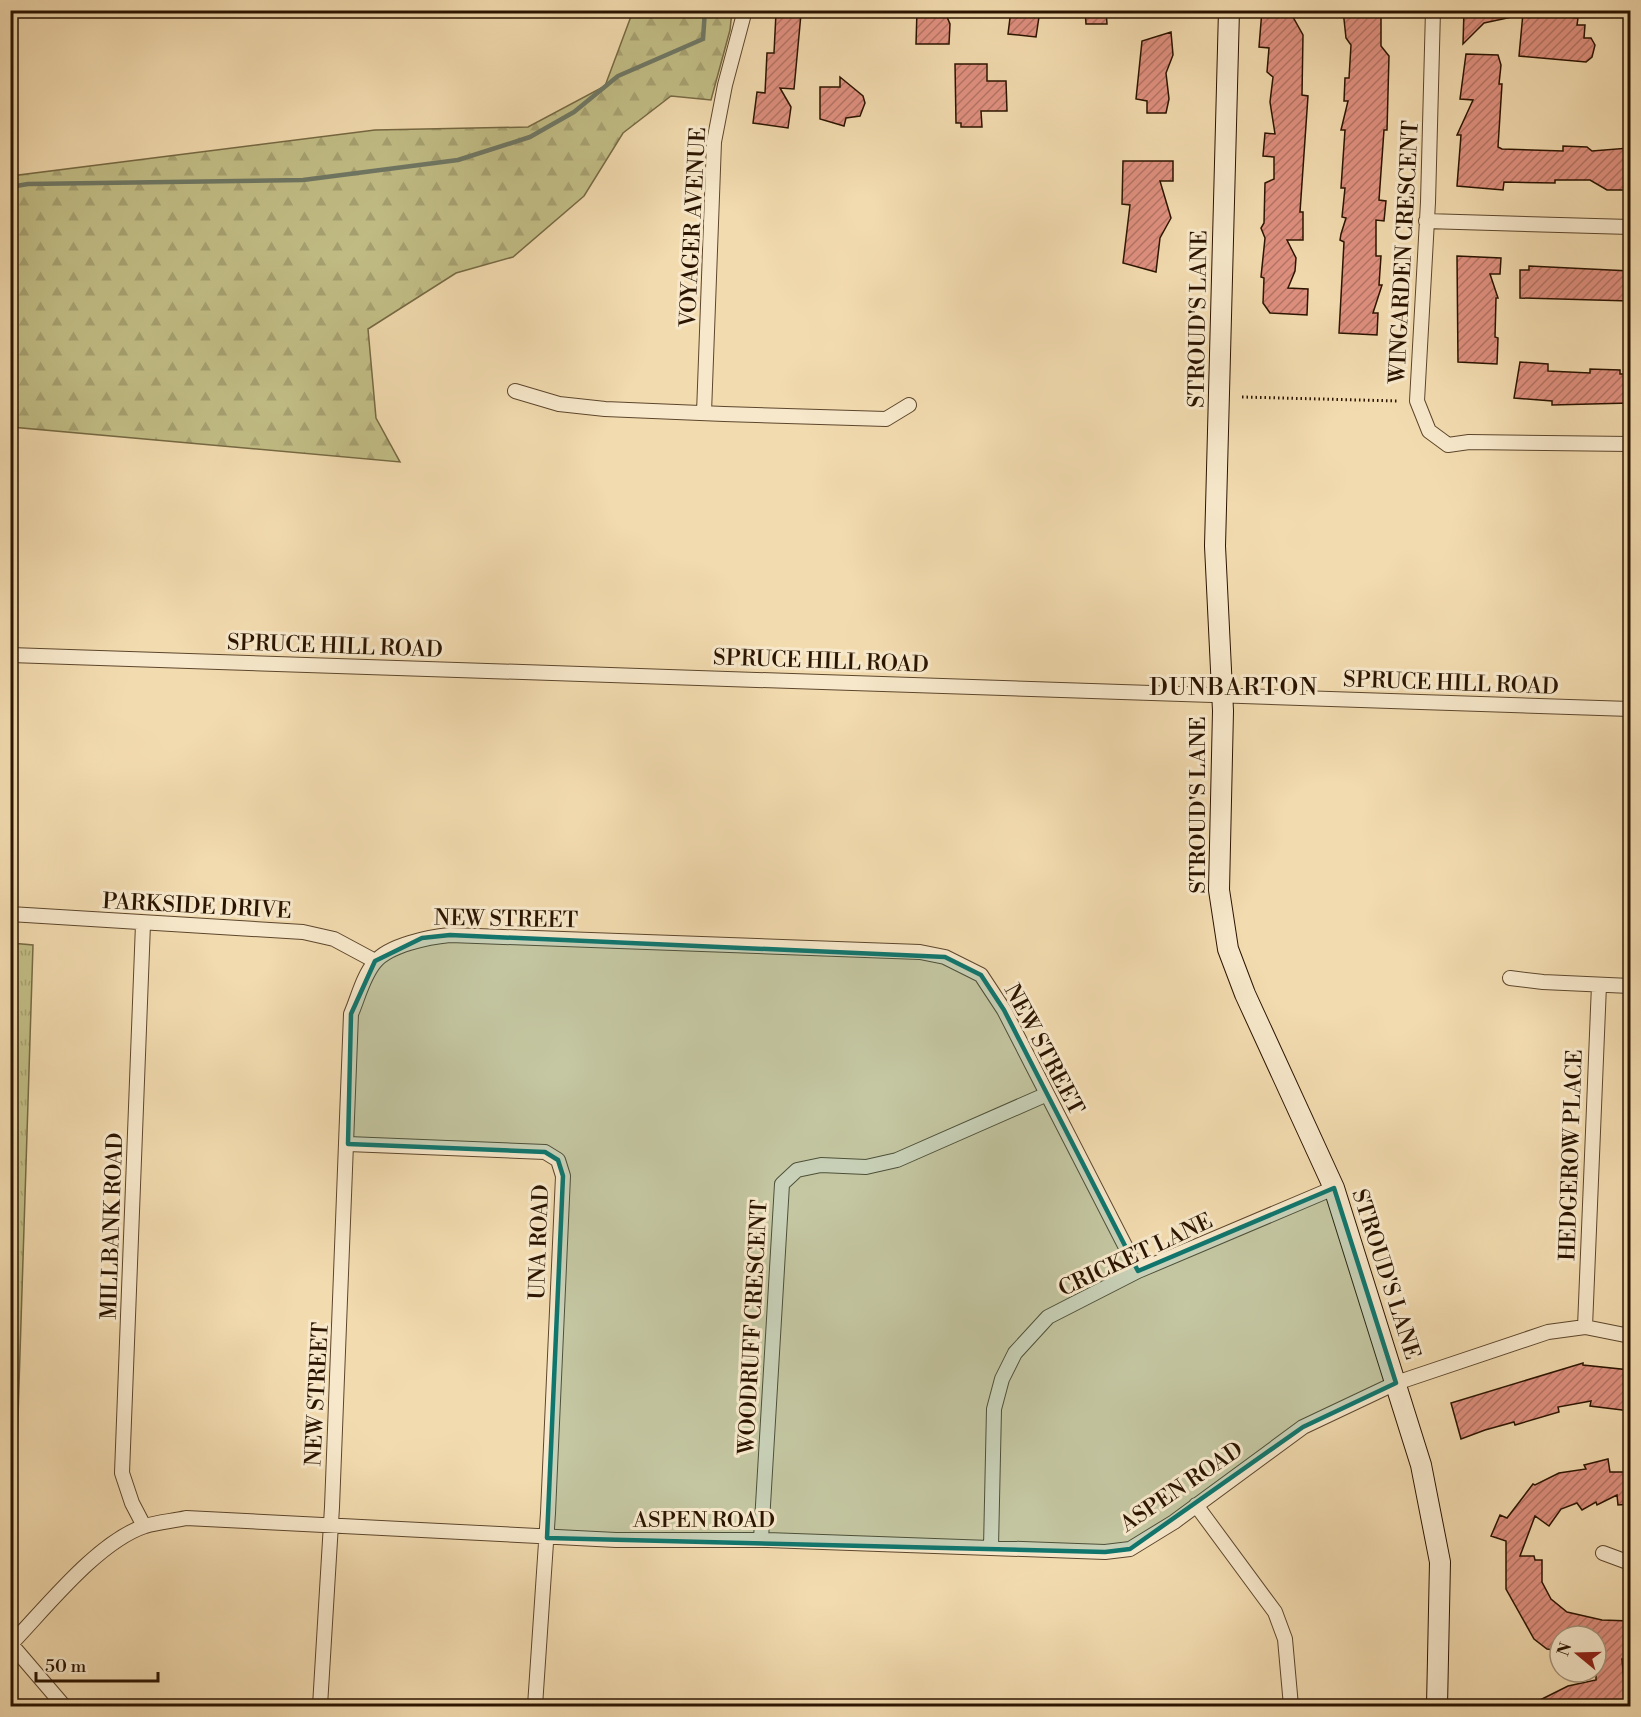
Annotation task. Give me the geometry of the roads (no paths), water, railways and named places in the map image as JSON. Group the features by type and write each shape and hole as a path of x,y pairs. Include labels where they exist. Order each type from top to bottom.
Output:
{"street":[{"name":"VOYAGER AVENUE","path":"704,413 714,142 725,85 745,10"},
{"name":"STROUD'S LANE","path":"1229,10 1215,546 1221,696 1219,890 1228,949 1245,994 1334,1188 1421,1465 1440,1562 1437,1707"},
{"name":"WINGARDEN CRESCENT","path":"1433,10 1417,401 1430,431 1448,445 1469,442 1630,444"},
{"path":"1426,221 1630,227"},
{"path":"515,391 570,405 704,413 886,419 909,405"},
{"name":"SPRUCE HILL ROAD","path":"10,655 1630,709"},
{"name":"PARKSIDE DRIVE","path":"10,914 143,924 303,932 334,939 375,961"},
{"name":"MILLBANK ROAD","path":"143,924 122,1473 132,1503 144,1526"},
{"name":"NEW STREET","path":"320,1707 331,1526 348,1144 351,1014 375,961 422,938 450,935 920,952 945,957 981,975 1004,1010 1045,1095 1138,1271"},
{"path":"1510,978 1630,986"},
{"name":"HEDGEROW PLACE","path":"1585,1327 1599,985"},
{"name":"WOODRUFF CRESCENT","path":"761,1539 782,1184 797,1170 805,1168 821,1165 866,1167 897,1160 1045,1095"},
{"name":"UNA ROAD","path":"348,1144 545,1152 558,1160 563,1176 547,1538 535,1707"},
{"name":"CRICKET LANE","path":"991,1547 994,1409 1002,1379 1015,1353 1048,1317 1138,1271 1334,1188"},
{"name":"ASPEN ROAD","path":"11,1644 76,1576 113,1544 144,1526 186,1518 547,1538 671,1541 761,1539 1105,1552 1130,1549 1196,1505 1303,1427 1396,1383 1548,1332 1585,1327 1630,1336"},
{"path":"1196,1505 1275,1612 1285,1639 1291,1707"},
{"path":"1603,1553 1630,1563"},
{"path":"11,1644 64,1707"}],"waterway":[{"path":"10,187 28,184 303,180 458,160 530,137 574,112 618,76 703,39 705,10"}],"district":[{"name":"DUNBARTON","path":"1234,687"}]}
